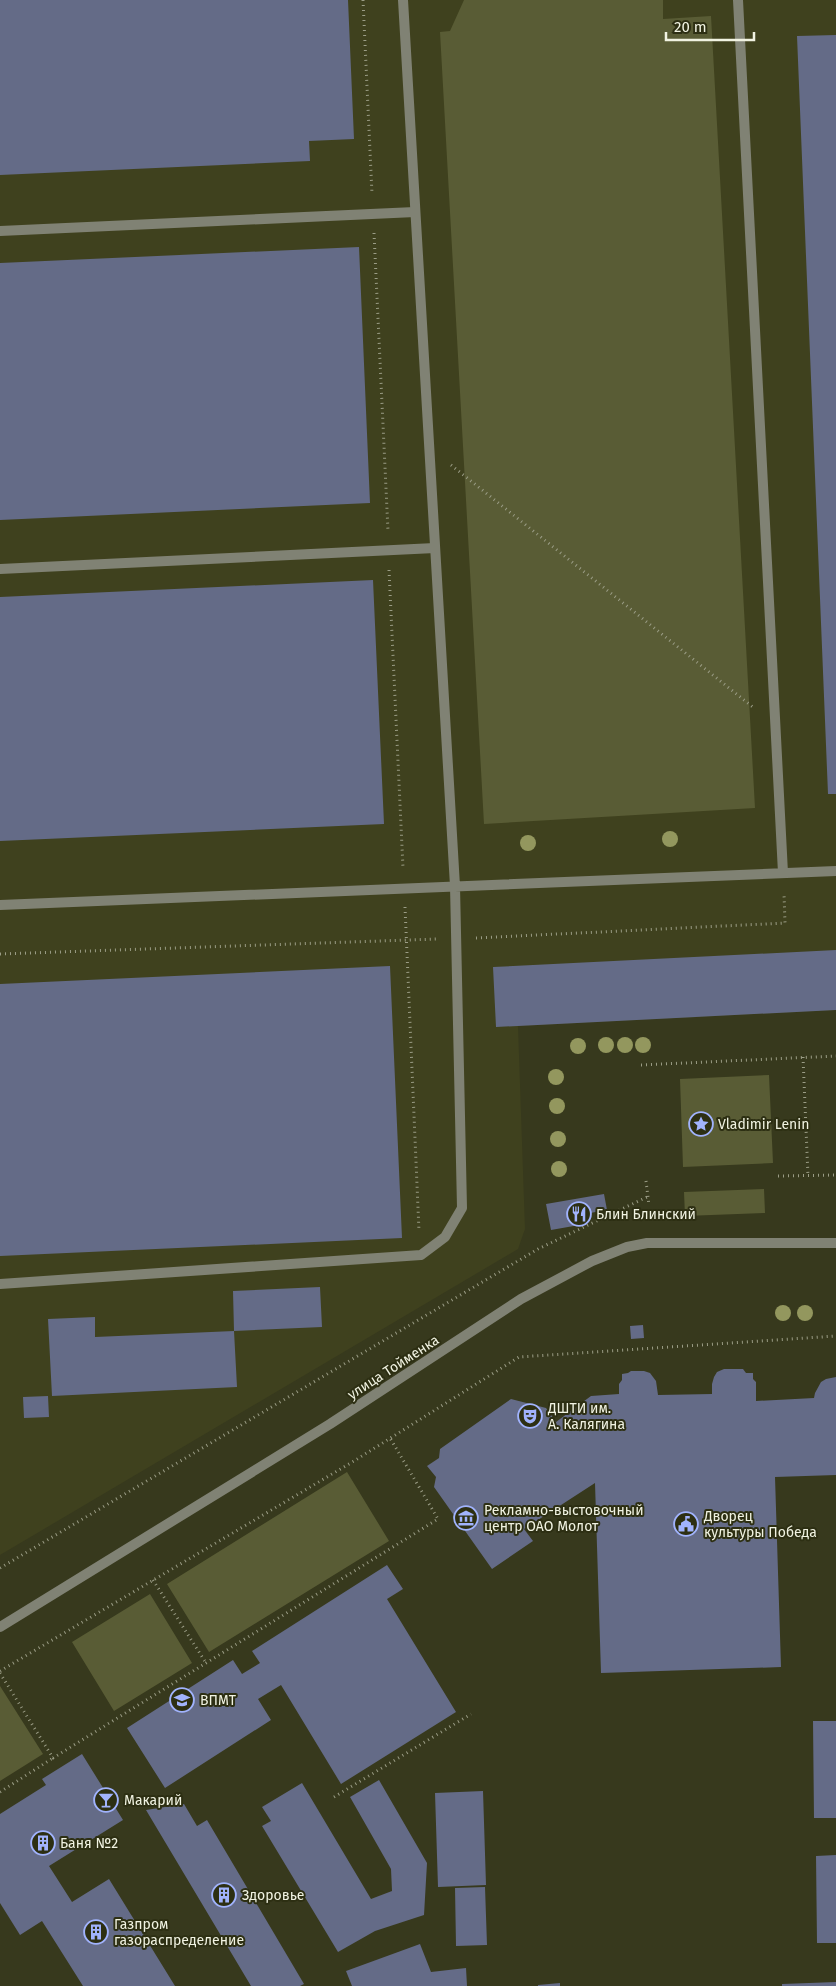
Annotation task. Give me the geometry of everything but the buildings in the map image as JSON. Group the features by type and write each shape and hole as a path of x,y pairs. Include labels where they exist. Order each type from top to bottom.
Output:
{"street":[{"path":"0,1284 420,1255 445,1237 462,1208 455,886 403,0"},
{"path":"738,0 783,873"},
{"path":"0,231 415,212"},
{"path":"0,569 435,548"},
{"path":"0,905 836,871"},
{"name":"улица Тойменка","path":"0,1627 330,1424 522,1299 592,1261 627,1247 654,1242 836,1243"}],"path":[{"path":"363,0 420,1255"},
{"path":"429,447 776,726"},
{"path":"0,954 456,939 786,923 783,873"},
{"path":"641,1065 836,1056"},
{"path":"803,1057 808,1176"},
{"path":"778,1176 836,1175"},
{"path":"646,1180 649,1205"},
{"path":"0,1568 538,1249 647,1197"},
{"path":"53,1758 0,1672 354,1461 519,1357 836,1336"},
{"path":"0,1792 438,1519 390,1438"},
{"path":"154,1580 206,1663"},
{"path":"334,1798 472,1714"}],"shaded area":[{"path":"0,0 836,0 836,1010 518,1026 525,1229 518,1249 0,1555"},
{"path":"464,0 663,0 663,19 711,16 755,808 484,824 440,32 450,31"},
{"path":"769,1075 773,1163 683,1167 680,1079"},
{"path":"764,1189 765,1213 685,1216 684,1192"},
{"path":"347,1472 389,1541 209,1652 167,1584"},
{"path":"150,1594 192,1663 114,1711 72,1642"},
{"path":"0,1686 43,1754 0,1781"}],"place":[{"name":"Vladimir Lenin","path":"701,1124"},
{"name":"Блин Блинский","path":"579,1214"},
{"name":"ДШТИ им. А. Калягина","path":"530,1416"},
{"name":"Рекламно-выстовочный центр ОАО Молот","path":"466,1518"},
{"name":"Дворец культуры Победа","path":"686,1524"},
{"name":"ВПМТ","path":"182,1700"},
{"name":"Макарий","path":"106,1800"},
{"name":"Баня №2","path":"43,1843"},
{"name":"Здоровье","path":"224,1895"},
{"name":"Газпром газораспределение","path":"96,1932"}]}
